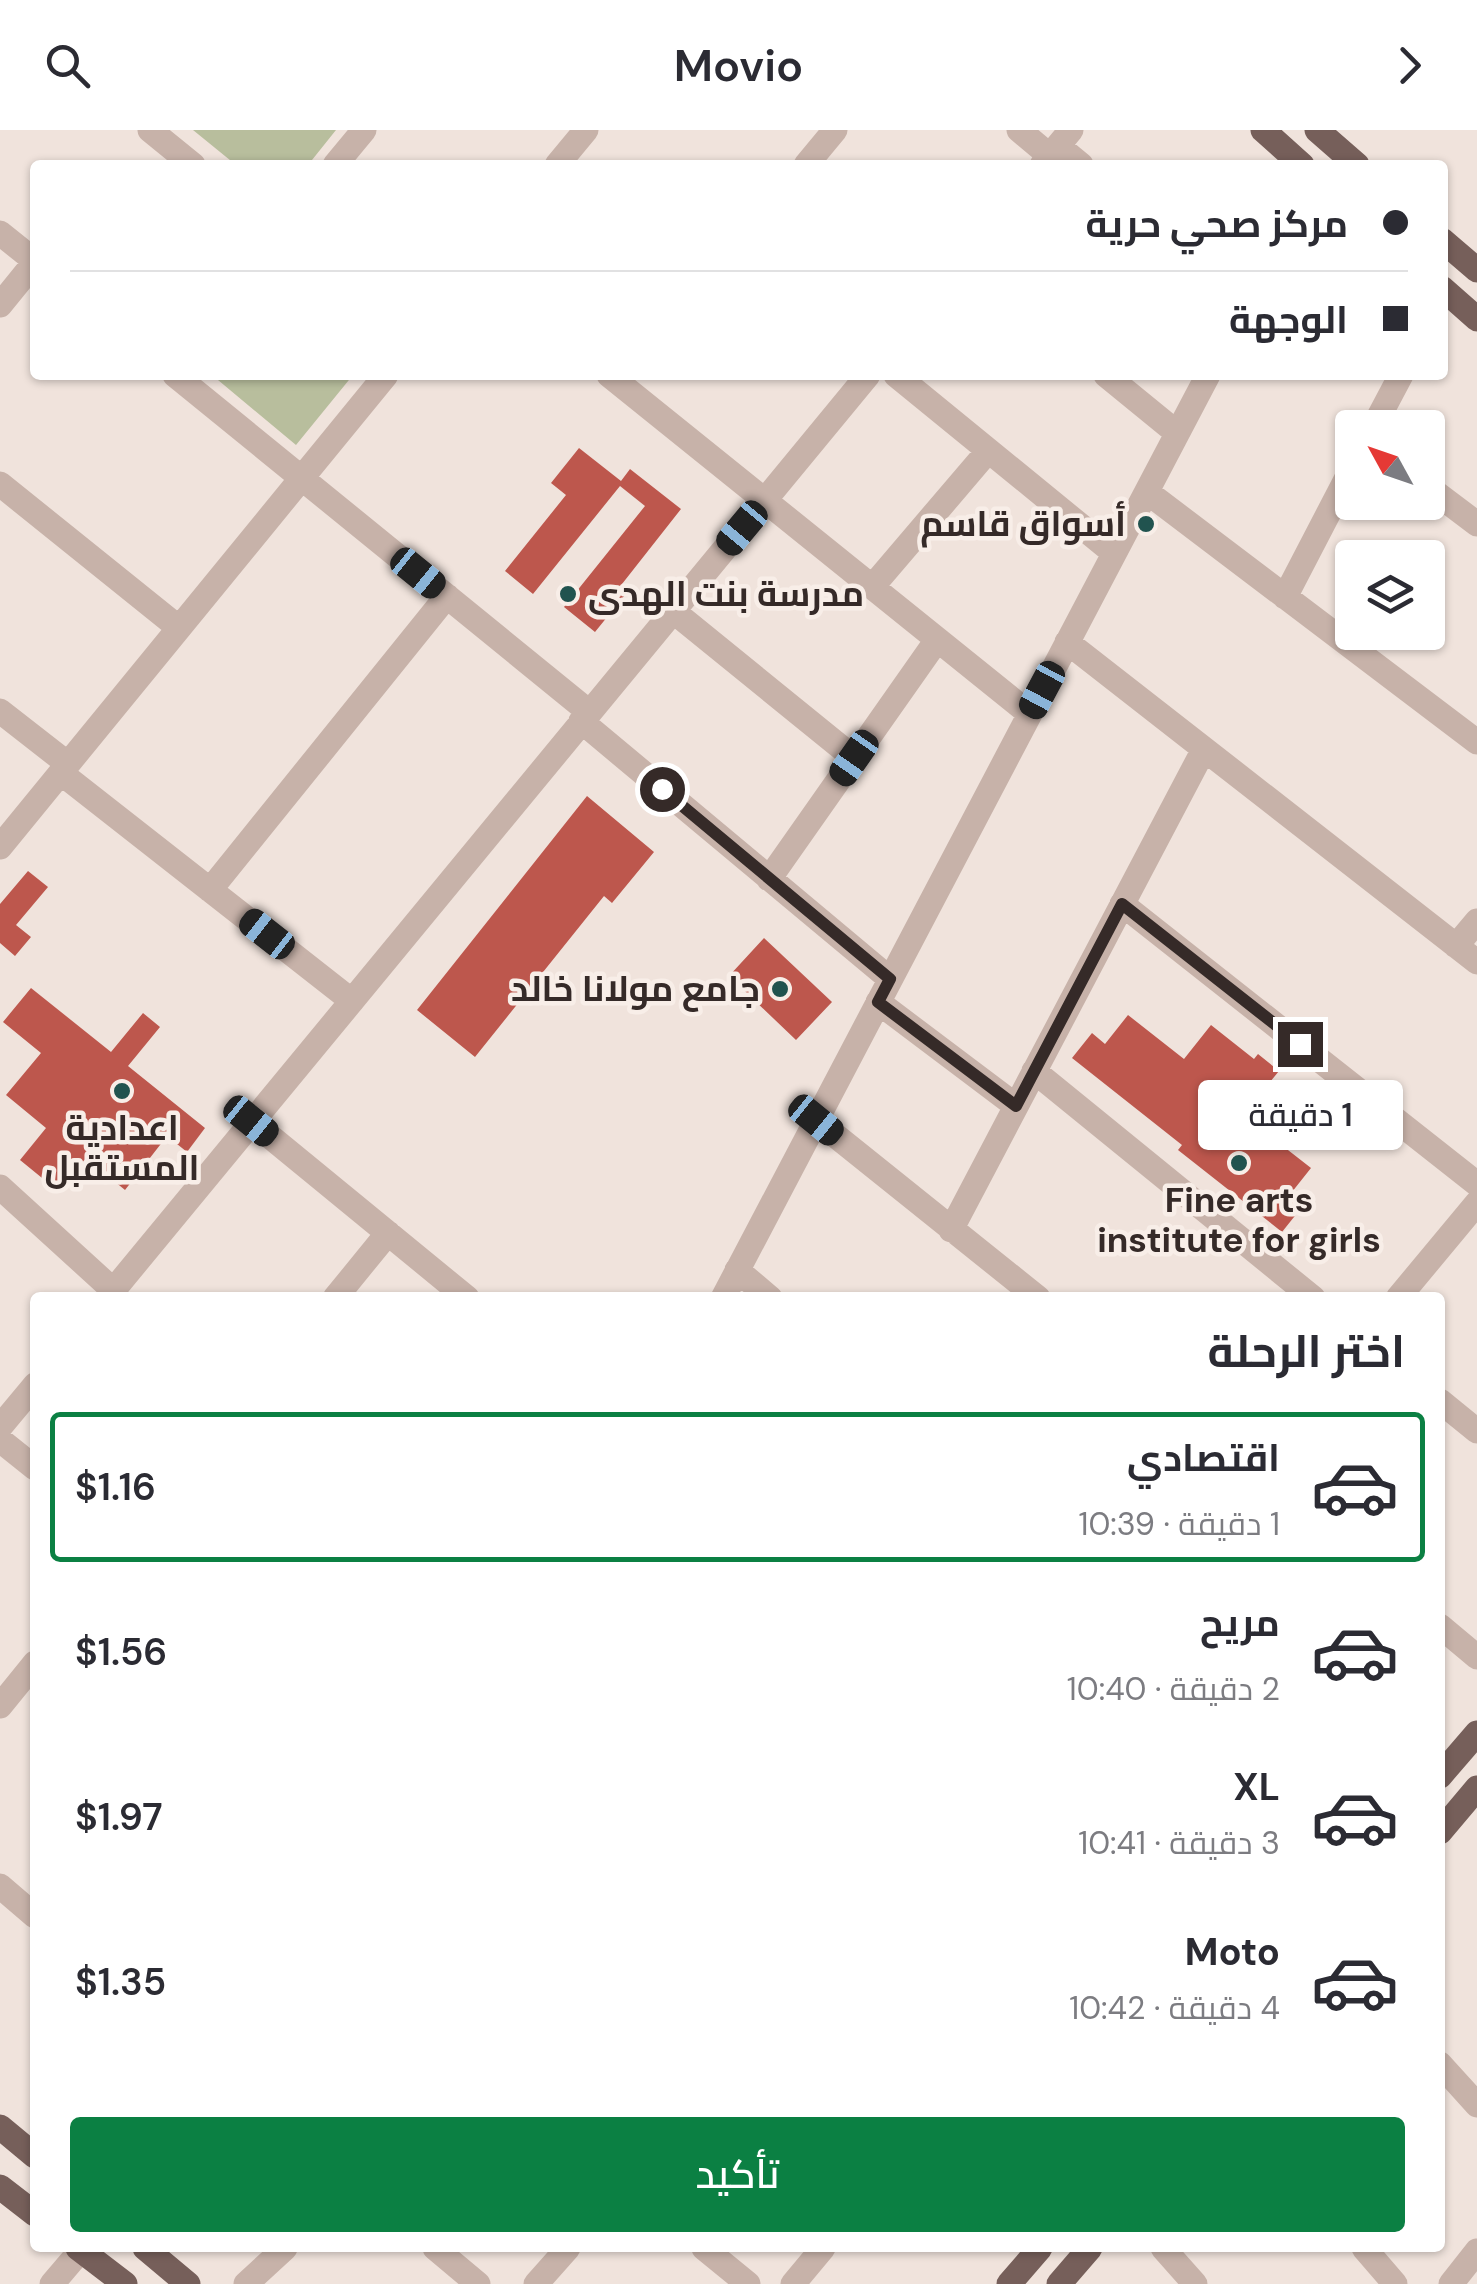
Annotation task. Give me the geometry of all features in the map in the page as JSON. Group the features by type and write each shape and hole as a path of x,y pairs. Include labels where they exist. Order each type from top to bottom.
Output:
{"main road":[{"path":"1263,130 1296,160"},
{"path":"1317,130 1351,160"},
{"path":"1448,245 1477,270"},
{"path":"1448,295 1477,318"},
{"path":"1445,1770 1477,1733"},
{"path":"1445,1826 1477,1788"},
{"path":"0,2126 30,2152"},
{"path":"0,2187 30,2210"},
{"path":"83,2252 125,2284"},
{"path":"150,2252 188,2284"},
{"path":"1009,2284 1037,2252"},
{"path":"1059,2284 1087,2252"}],"street":[{"path":"150,130 187,160"},
{"path":"339,160 364,130"},
{"path":"562,160 586,130"},
{"path":"810,160 835,130"},
{"path":"1018,130 1055,149"},
{"path":"0,233 30,258"},
{"path":"0,305 30,268"},
{"path":"181,380 447,596 585,716 1016,1106"},
{"path":"0,847 382,380"},
{"path":"622,380 764,500 1030,714"},
{"path":"112,1292 864,380"},
{"path":"902,380 1114,552"},
{"path":"1112,380 1177,434"},
{"path":"725,1292 1205,380"},
{"path":"1383,410 1398,380"},
{"path":"872,587 988,451"},
{"path":"0,484 179,628"},
{"path":"1146,492 1477,742"},
{"path":"1445,500 1477,524"},
{"path":"1285,597 1335,501"},
{"path":"210,890 447,596"},
{"path":"674,611 854,758"},
{"path":"769,879 936,640"},
{"path":"1067,642 1467,954 1477,921"},
{"path":"0,712 210,890 352,1001"},
{"path":"951,1230 1202,751"},
{"path":"1122,904 1477,1184"},
{"path":"1034,1071 1306,1292"},
{"path":"816,1120 1030,1292"},
{"path":"251,1121 460,1292"},
{"path":"0,1187 108,1292"},
{"path":"1403,1292 1477,1203"},
{"path":"340,1292 388,1233"},
{"path":"737,1270 763,1292"},
{"path":"0,1428 30,1391"},
{"path":"1445,1405 1477,1431"},
{"path":"0,1440 30,1464"},
{"path":"1445,1630 1477,1657"},
{"path":"0,1706 30,1679"},
{"path":"0,1886 30,1912"},
{"path":"1445,2067 1472,2086"},
{"path":"1451,2284 1477,2250"},
{"path":"52,2284 77,2252"},
{"path":"246,2284 282,2252"},
{"path":"440,2252 478,2284"},
{"path":"536,2284 564,2252"},
{"path":"709,2252 748,2284"},
{"path":"792,2284 820,2252"},
{"path":"1167,2252 1195,2284"},
{"path":"1367,2252 1395,2284"}],"green space":[{"path":"193,130 336,130 312,160 230,160"},
{"path":"218,380 349,380 296,445"}],"building":[{"path":"579,448 621,481 630,469 681,509 622,584 629,590 595,632 564,607 645,506 620,486 533,594 505,571 566,495 551,483"},
{"path":"587,796 654,852 612,903 604,896 475,1057 417,1010"},
{"path":"28,871 48,887 16,925 31,937 15,956 0,943 0,904"},
{"name":"جامع مولانا خالد","path":"764,938 832,1002 796,1040 729,976"},
{"name":"اعدادية المستقبل","path":"31,988 111,1052 143,1013 160,1027 128,1066 205,1128 187,1152 167,1136 125,1190 86,1158 58,1191 20,1160 46,1128 6,1095 41,1053 3,1022"},
{"path":"1128,1015 1184,1059 1211,1025 1254,1059 1258,1054 1279,1071 1243,1115 1311,1168 1288,1197 1302,1207 1282,1232 1178,1150 1182,1145 1072,1058 1092,1033 1105,1044"}],"place":[{"name":"أسواق قاسم","path":"1146,524"},
{"name":"مدرسة بنت الهدی","path":"568,594"},
{"name":"جامع مولانا خالد","path":"780,989"},
{"name":"اعدادية المستقبل","path":"122,1091"},
{"name":"Fine arts institute for girls","path":"1239,1163"}],"route":[{"path":"662,789 890,979 878,1002 1016,1106 1122,904 1300,1044"}]}
